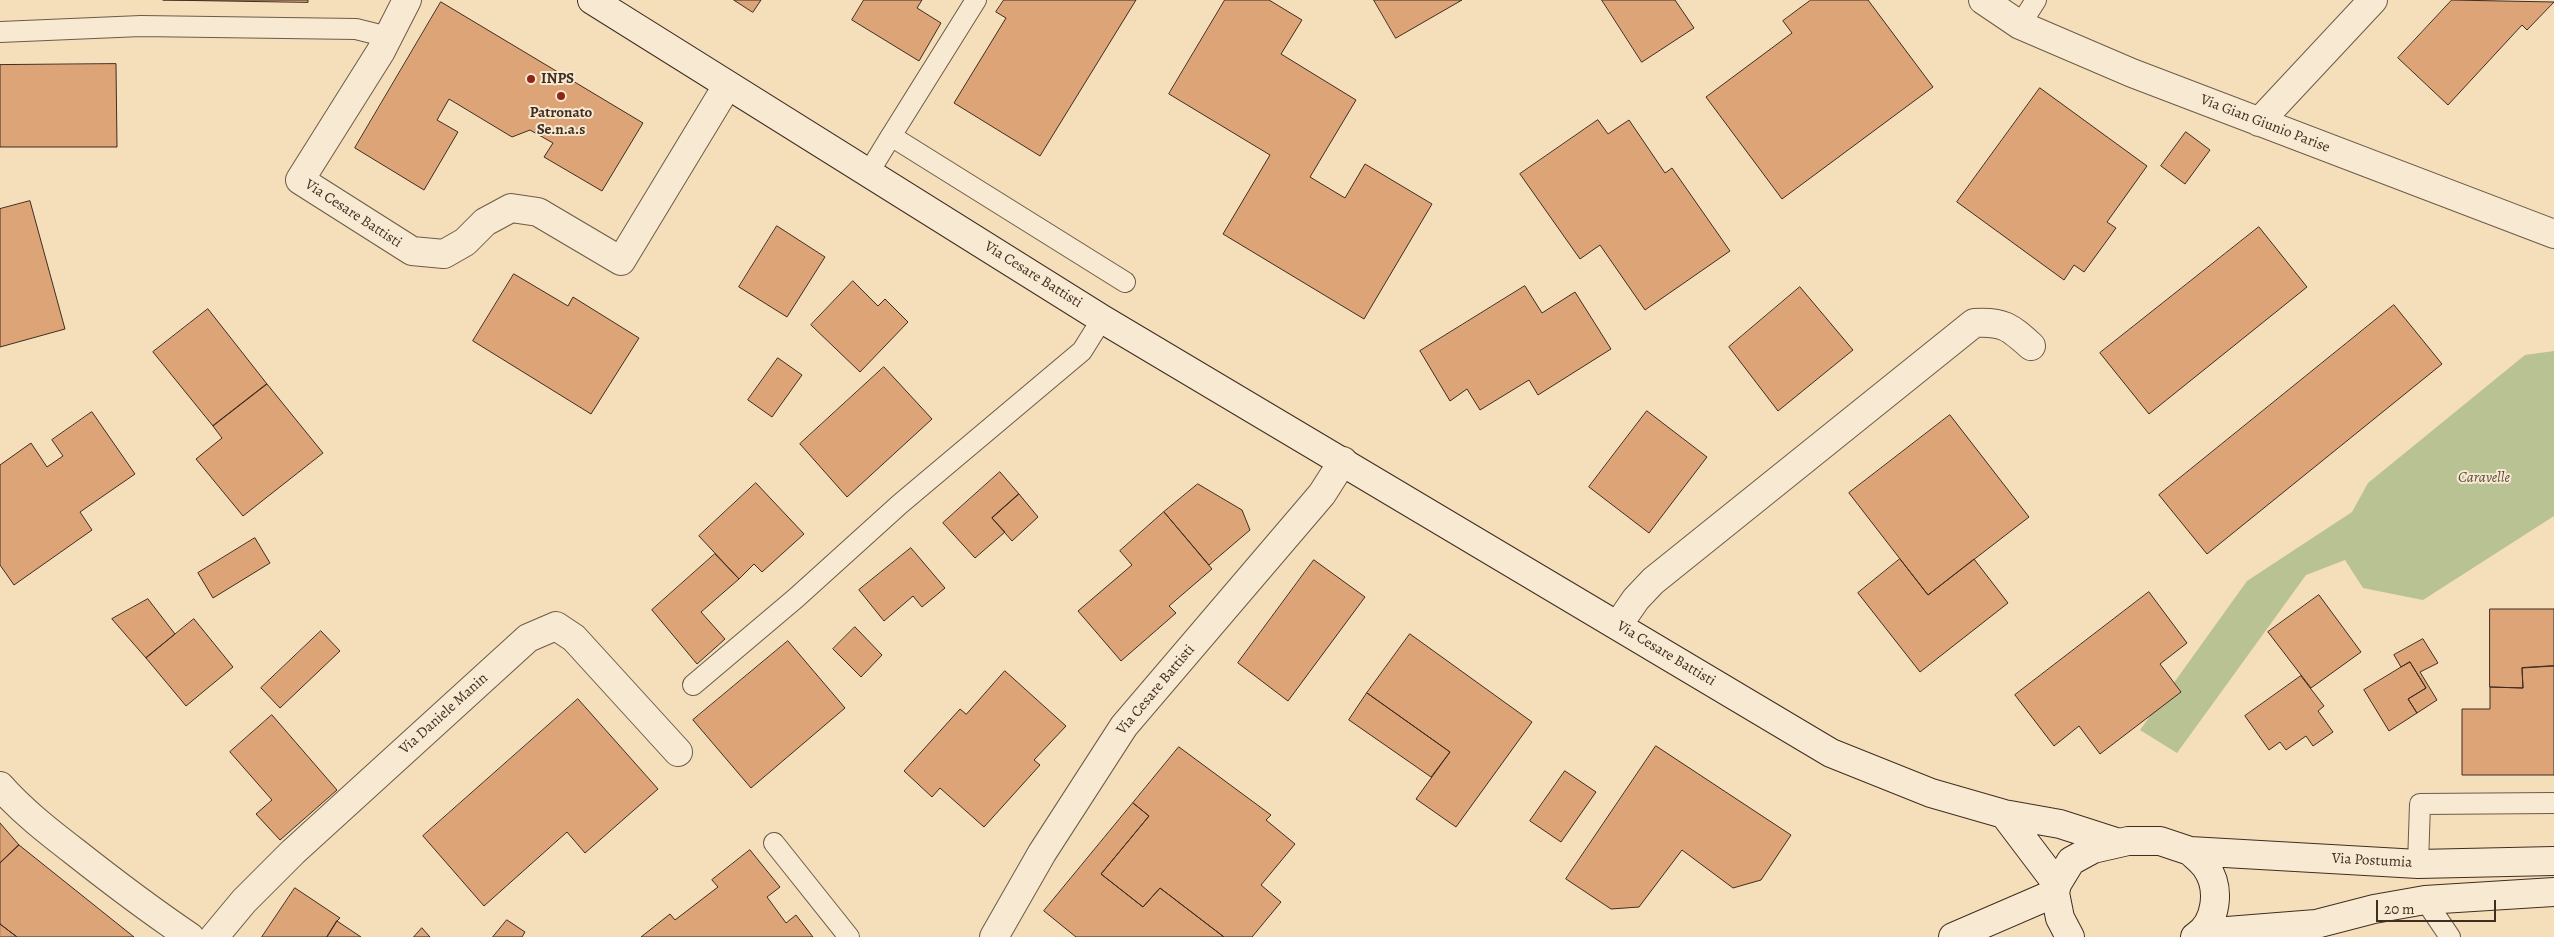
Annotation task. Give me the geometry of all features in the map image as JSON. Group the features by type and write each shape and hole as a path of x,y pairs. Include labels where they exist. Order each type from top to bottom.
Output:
{"street":[{"name":"Via Cesare Battisti","path":"407,0 388,38 300,180 412,251 444,254 465,242 485,222 511,208 538,212 621,261 726,86"},
{"name":"Via Cesare Battisti","path":"592,0 726,86 869,172 1102,318 1343,460 1831,753 1931,793 2004,814 2060,824 2119,843"},
{"name":"Via Gian Giunio Parise","path":"1983,0 2020,24 2132,74 2554,234"},
{"path":"2259,122 2373,0"},
{"path":"1618,626 1636,599 1653,581 1974,323 1994,322 2010,327 2031,346"},
{"name":"Via Cesare Battisti","path":"994,937 1042,853 1124,726 1322,494 1343,460"},
{"name":"Via Daniele Manin","path":"214,937 244,901 293,852 506,658 528,638 556,626 574,638 678,752"},
{"path":"0,786 35,819 116,885 190,937"},
{"path":"2004,814 2056,888 2060,918 2070,937"},
{"name":"Via Postumia","path":"2056,888 2071,861 2093,849 2119,843 2160,841 2190,850 2418,864 2554,861"},
{"path":"2190,850 2207,868 2215,894 2213,914 2198,935"},
{"path":"1953,937 2056,888"},
{"path":"2198,935 2316,924 2374,909 2425,900 2554,892"}],"lane":[{"path":"869,172 976,0"},
{"path":"2020,24 2036,0"},
{"path":"0,32 141,26 356,29 388,38"},
{"path":"891,136 1125,282"},
{"path":"693,685 796,598 900,504 1082,351 1102,318"},
{"path":"2418,864 2420,804 2554,803"},
{"path":"774,843 849,937"},
{"path":"2425,900 2450,937"}],"green space":[{"name":"Caravelle","path":"2554,351 2554,516 2423,600 2363,588 2345,560 2306,575 2177,753 2140,730 2247,581 2352,512 2368,483 2525,355"}],"building":[{"path":"163,0 308,0 308,2"},
{"path":"734,0 761,0 753,12"},
{"path":"864,0 922,0 917,8 941,23 919,61 852,20"},
{"path":"1004,0 1136,0 1040,156 954,103 1006,18 996,12"},
{"path":"1225,0 1269,0 1302,20 1281,54 1356,100 1310,177 1345,198 1365,164 1432,204 1364,319 1223,234 1270,155 1169,94"},
{"path":"1374,0 1462,0 1396,38"},
{"path":"1602,0 1675,0 1694,28 1642,62"},
{"path":"1811,0 1868,0 1933,87 1782,199 1706,97 1792,33 1783,21"},
{"path":"2452,0 2554,2 2527,30 2522,25 2448,105 2398,58"},
{"path":"441,2 643,123 602,191 544,157 553,143 530,130 512,137 449,99 437,120 458,132 424,190 355,148"},
{"path":"116,64 117,147 0,147 0,65"},
{"path":"2040,88 2147,166 2107,222 2116,228 2084,272 2074,265 2064,280 1957,202"},
{"path":"1598,120 1608,134 1629,120 1665,173 1672,168 1730,251 1645,310 1600,245 1580,259 1520,174"},
{"path":"2186,132 2210,150 2185,184 2161,166"},
{"path":"30,201 65,329 0,347 0,209"},
{"path":"777,226 825,257 787,317 739,287"},
{"path":"2259,227 2307,287 2149,414 2100,353"},
{"path":"514,274 568,306 573,297 639,338 591,414 473,341"},
{"path":"853,281 878,306 885,299 908,322 860,372 811,325"},
{"path":"1525,286 1542,313 1575,292 1611,349 1538,395 1529,380 1480,410 1467,389 1450,401 1420,351"},
{"path":"1800,287 1853,350 1778,411 1729,347"},
{"path":"2394,305 2442,364 2207,554 2159,495"},
{"path":"208,309 267,384 213,426 153,352"},
{"path":"778,358 802,375 772,417 748,400"},
{"path":"884,367 932,419 847,497 800,444"},
{"path":"267,384 323,453 243,516 196,459 222,438 213,426"},
{"path":"1647,411 1707,457 1649,533 1589,487"},
{"path":"92,412 135,474 80,512 92,530 14,585 0,565 0,465 31,443 47,467 63,456 52,440"},
{"path":"1950,415 2029,517 1928,595 1849,493"},
{"path":"1000,472 1019,494 992,518 1005,532 975,558 943,523"},
{"path":"756,483 804,534 762,572 754,564 739,579 699,536"},
{"path":"1198,484 1242,510 1250,530 1209,565 1164,512"},
{"path":"1019,494 1038,517 1012,541 992,518"},
{"path":"1164,512 1212,569 1169,606 1176,613 1121,661 1078,611 1132,565 1120,551"},
{"path":"255,538 270,563 213,598 198,573"},
{"path":"911,548 945,588 922,607 913,596 884,621 859,590"},
{"path":"715,554 739,579 701,612 725,639 697,664 652,610"},
{"path":"1900,559 1928,595 1974,559 2008,603 1920,672 1858,593"},
{"path":"1314,560 1365,597 1288,701 1238,663"},
{"path":"2149,592 2187,643 2160,664 2181,692 2100,754 2079,726 2054,746 2015,695"},
{"path":"2319,595 2361,652 2311,688 2268,632"},
{"path":"148,599 175,634 146,658 112,619"},
{"path":"2490,609 2554,609 2554,666 2522,668 2523,688 2490,687"},
{"path":"194,619 233,667 186,706 146,658"},
{"path":"855,627 882,655 861,677 833,649"},
{"path":"321,631 340,651 280,708 261,688"},
{"path":"1410,634 1532,722 1456,827 1416,799 1450,752 1367,693"},
{"path":"2423,639 2438,663 2420,672 2437,700 2417,713 2408,699 2426,688 2410,662 2401,667 2394,655"},
{"path":"788,641 845,708 751,788 693,720"},
{"path":"2410,662 2426,688 2408,699 2417,713 2389,731 2364,690"},
{"path":"2554,666 2554,775 2462,775 2462,709 2490,709 2490,687 2523,688 2522,668"},
{"path":"1005,671 1066,726 1034,760 1040,765 984,827 940,788 932,797 904,771 960,709 966,714"},
{"path":"2301,676 2324,706 2318,711 2333,732 2313,746 2306,736 2286,750 2280,742 2269,750 2245,716"},
{"path":"1367,693 1450,752 1431,777 1349,720"},
{"path":"578,699 658,789 585,853 567,832 484,906 423,836"},
{"path":"272,715 337,790 280,840 256,814 272,800 230,752"},
{"path":"1656,746 1791,835 1761,880 1733,888 1682,850 1639,907 1611,909 1566,879"},
{"path":"1179,747 1271,815 1266,820 1295,844 1261,885 1281,902 1252,937 1224,937 1160,888 1143,907 1101,874 1149,816 1133,803"},
{"path":"1565,771 1596,792 1561,842 1530,821"},
{"path":"1133,803 1149,816 1101,874 1143,907 1160,888 1224,937 1076,937 1044,911"},
{"path":"0,823 19,845 0,863"},
{"path":"19,845 134,937 17,937 0,924 0,863"},
{"path":"750,850 780,887 767,897 786,923 796,915 813,937 641,937 670,914 675,920 718,887 712,880"},
{"path":"295,888 340,918 327,937 262,937"},
{"path":"507,920 525,932 522,937 493,937"},
{"path":"337,921 361,937 327,937"},
{"path":"0,924 17,937 0,937"},
{"path":"422,928 430,937 414,937"}],"place":[{"name":"INPS","path":"531,79"},
{"name":"Patronato Se.n.a.s","path":"561,96"}]}
